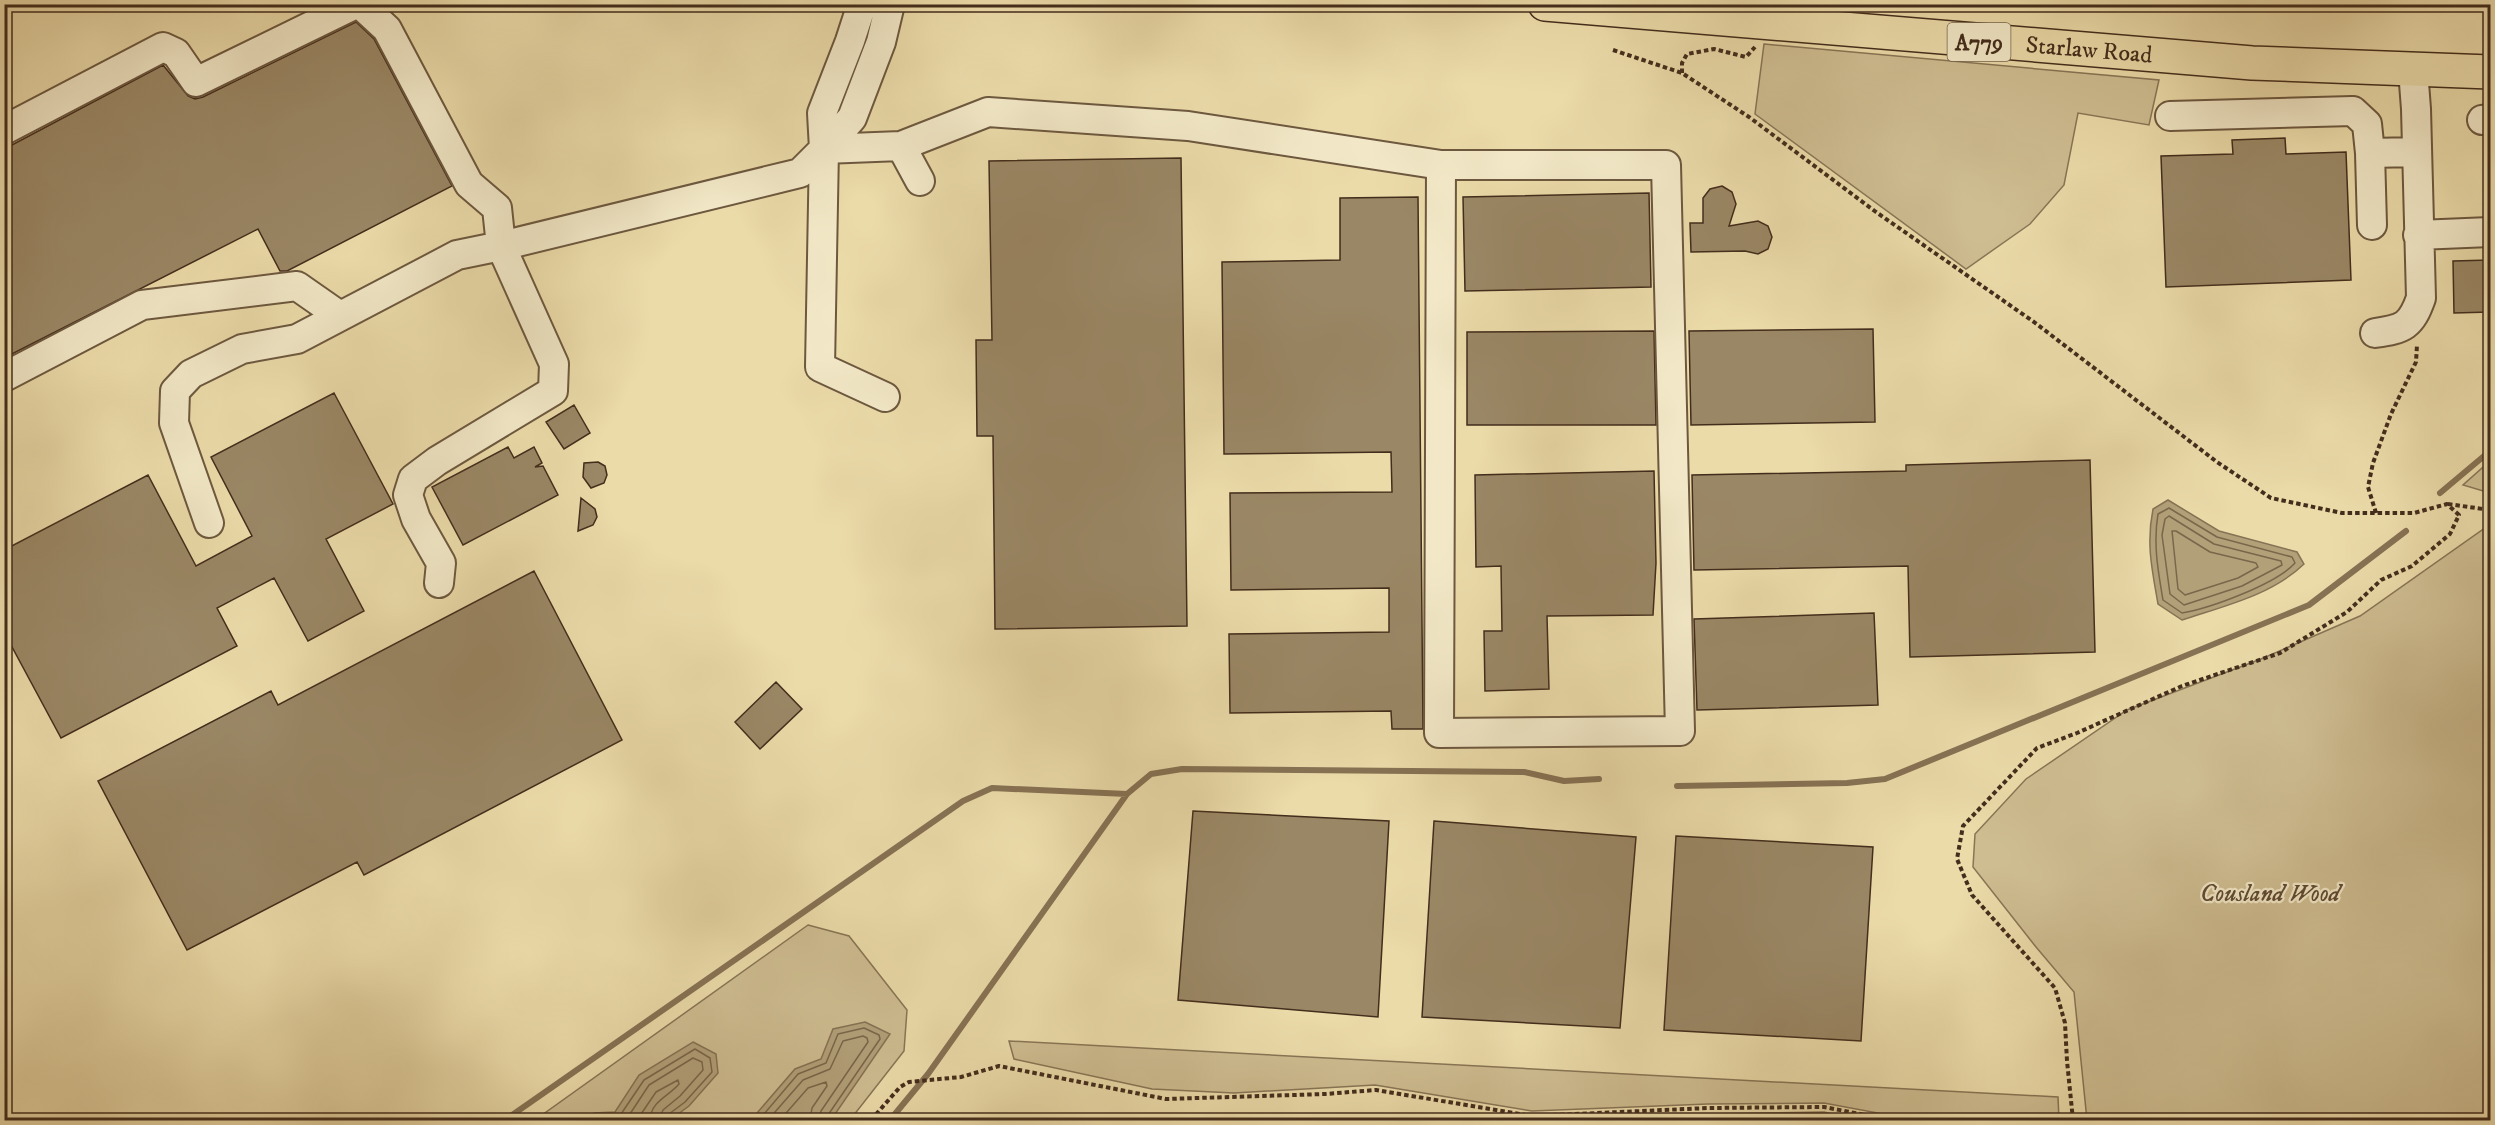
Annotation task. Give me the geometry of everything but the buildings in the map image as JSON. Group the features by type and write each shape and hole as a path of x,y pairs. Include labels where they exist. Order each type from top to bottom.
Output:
{"main road":[{"name":"Starlaw Road","path":"1545,4 2252,63 2488,72"}],"lane":[{"path":"4,130 163,47 176,53 196,82 358,4 387,29 469,184 497,208 501,246 554,364 553,391 437,461 413,479 408,495 416,519 441,563 440,583"},
{"path":"862,4 822,113 824,149 820,366 885,397"},
{"path":"209,523 174,423 175,391 191,374 242,349 297,339 457,255 800,173 852,118 881,42 890,4"},
{"path":"2375,333 2396,330 2414,318 2421,298 2413,70"},
{"path":"2416,109 2428,96 2452,78 2488,72"},
{"path":"2170,116 2353,111 2367,124 2372,225"},
{"path":"824,149 901,146 988,112 1188,126 1441,165 1666,165 1680,731 1439,733 1441,165"},
{"path":"901,146 920,181"},
{"path":"2370,153 2417,152"},
{"path":"2418,235 2490,232"},
{"path":"4,376 142,304 297,286 340,316"}],"path":[{"path":"1682,74 1682,63 1687,54 1714,49 1746,57 1756,45"},
{"path":"1613,50 1682,74 1749,117 1876,212 2034,322 2217,462 2271,498 2342,513 2414,513 2448,504 2490,510"},
{"path":"2376,513 2368,487 2373,463 2391,414 2416,362 2417,339 2414,318"},
{"path":"2073,1120 2065,1023 2055,988 1972,895 1958,859 1963,826 2037,748 2077,733 2182,686 2280,653 2347,612 2381,580 2412,566 2450,534 2459,514 2448,504"},
{"path":"871,1120 900,1087 909,1082 962,1077 999,1066 1167,1099 1325,1094 1376,1090 1532,1116 1708,1108 1824,1107 1891,1120"}],"green space":[{"path":"1764,44 2159,80 2149,125 2078,113 2064,185 2030,224 1966,269 1755,114"},
{"path":"2490,461 2490,493 2463,485"},
{"name":"Cousland Wood","path":"2485,528 2490,531 2490,1120 2087,1120 2074,992 1973,867 1975,834 2026,779 2127,710 2261,659 2360,616"},
{"path":"808,925 849,936 907,1010 904,1051 850,1120 535,1120"},
{"path":"1009,1041 2058,1097 2059,1120 1915,1120 1824,1103 1708,1104 1532,1111 1375,1085 1234,1093 1152,1089 1014,1059"},
{"path":"1824,1112 1859,1120 1673,1120 1708,1114"}],"water":[{"path":"2168,500 2219,531 2297,552 2304,564 2291,575 2262,592 2182,620 2158,604 2152,568 2150,534 2153,509"},
{"path":"865,1022 890,1034 831,1120 751,1120 795,1069 821,1059 833,1029"},
{"path":"693,1042 716,1054 718,1073 689,1106 670,1120 586,1120 594,1113 615,1112 639,1075"}],"waterway":[{"path":"2440,493 2490,451"},
{"path":"1677,786 1847,783 1885,779 2309,605 2406,531"},
{"path":"505,1120 963,801 992,788 1127,794 1151,774 1182,769 1524,772 1564,781 1599,779"},
{"path":"890,1120 928,1074 1127,794"}]}
